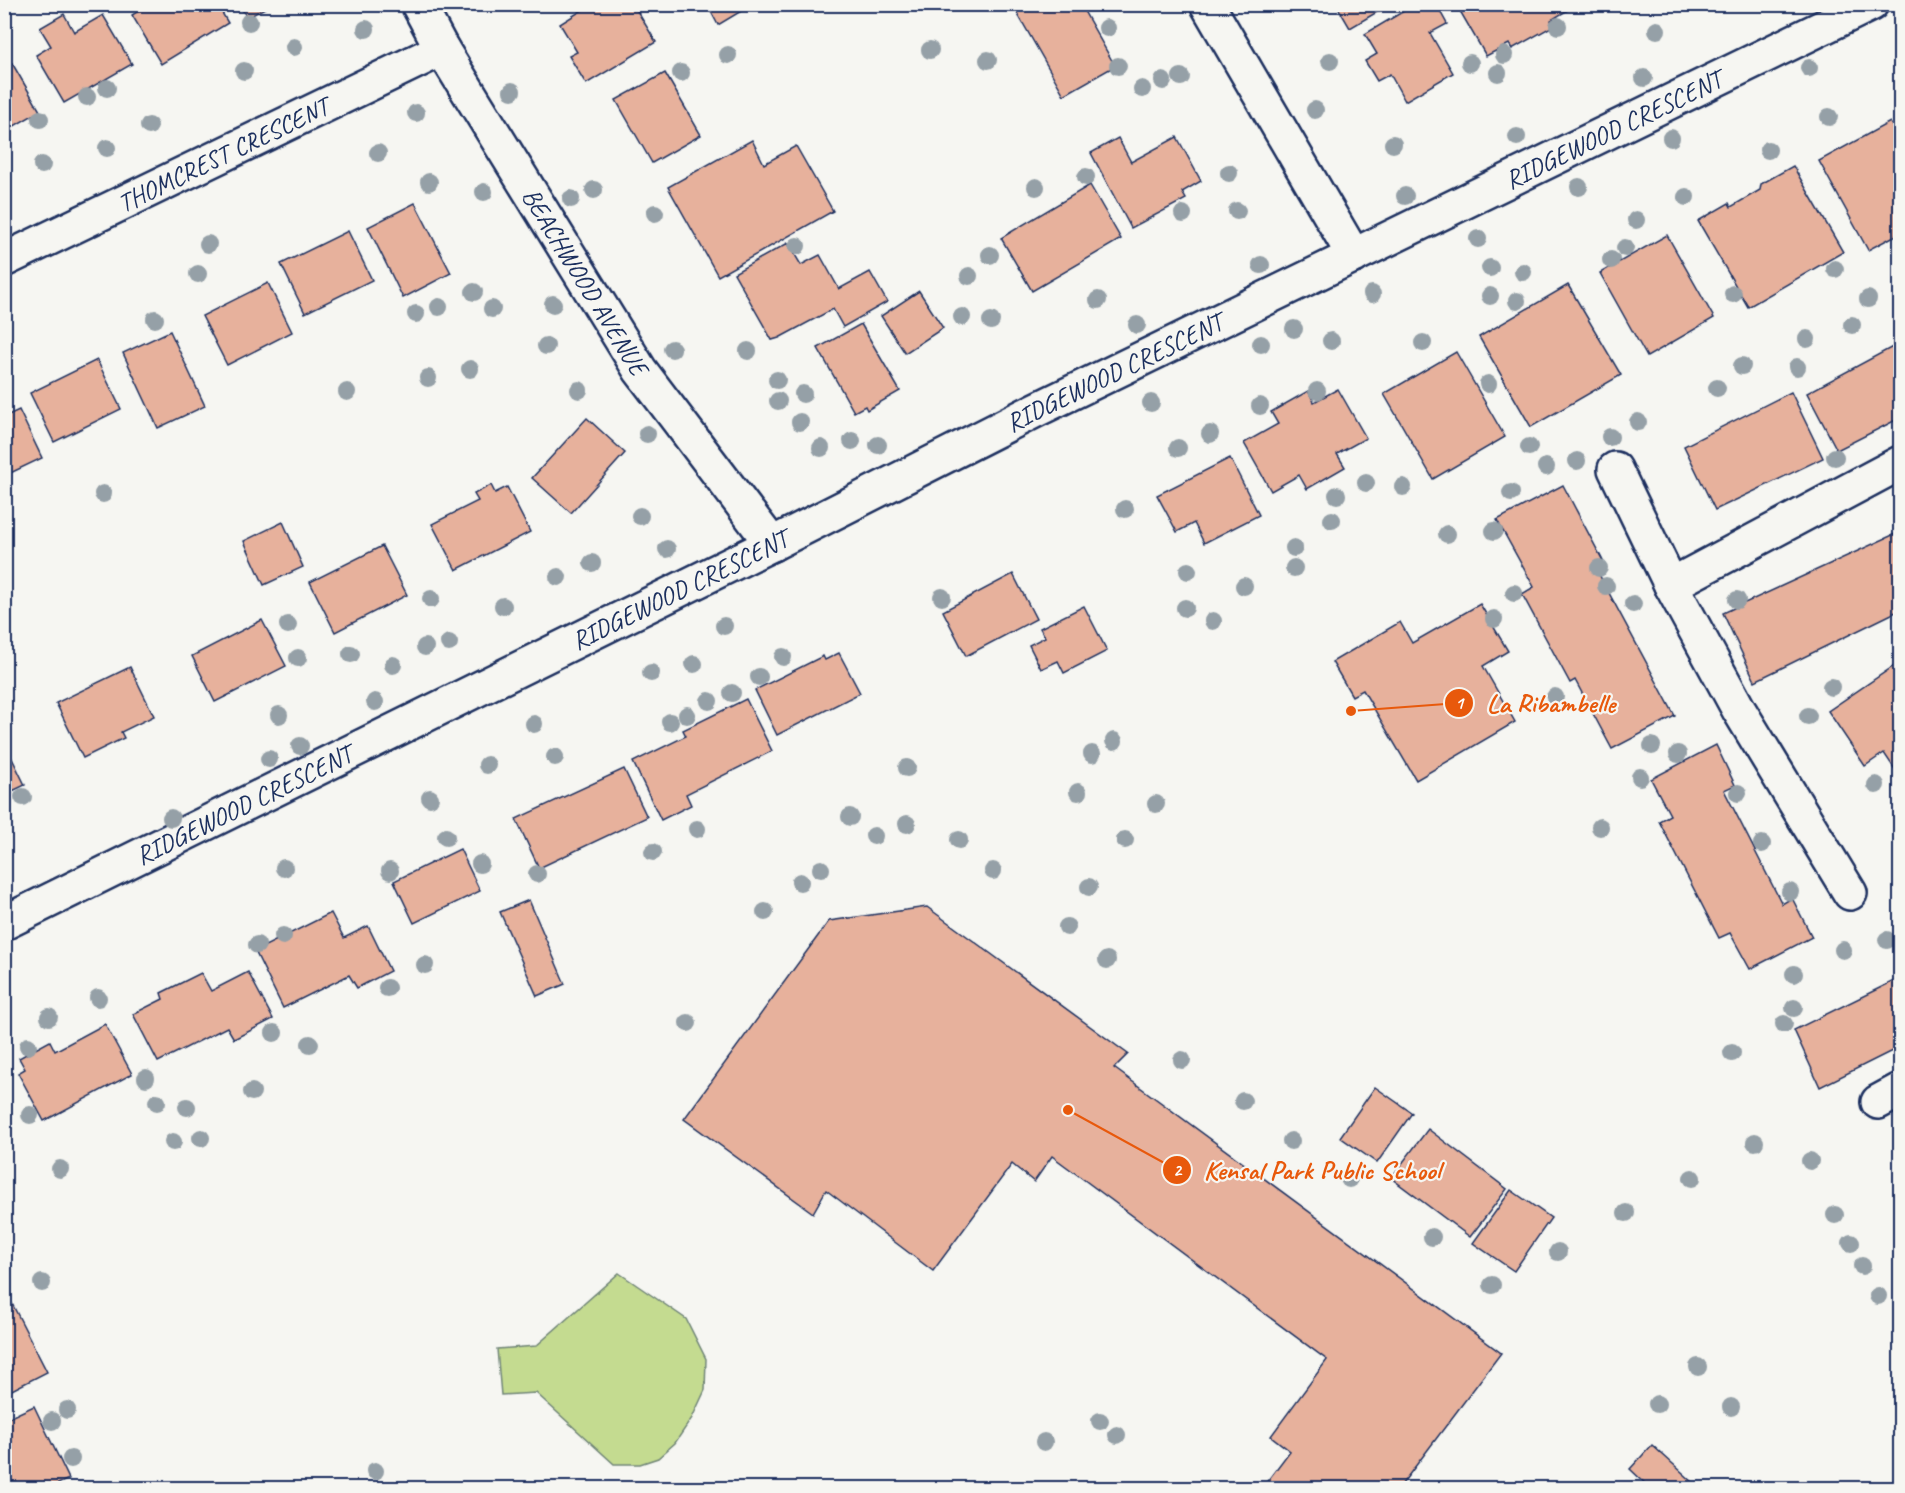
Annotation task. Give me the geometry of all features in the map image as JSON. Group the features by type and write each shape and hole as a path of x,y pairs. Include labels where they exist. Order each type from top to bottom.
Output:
{"street":[{"name":"BEACHWOOD AVENUE","path":"418,4 442,49 640,370 772,544"},
{"path":"1207,4 1354,256"},
{"name":"RIDGEWOOD CRESCENT","path":"4,923 772,544 1036,410 1871,4"},
{"name":"THOMCREST CRESCENT","path":"4,260 442,49"},
{"path":"1671,585 1900,463"},
{"path":"1615,469 1671,585 1739,710 1850,893"}],"green space":[{"path":"619,1273 686,1319 706,1359 705,1390 692,1418 675,1443 658,1458 640,1464 614,1464 536,1393 501,1395 497,1349 536,1346"}],"building":[{"path":"150,4 217,4 228,23 161,64 132,15"},
{"path":"239,4 272,4 247,18"},
{"path":"592,4 633,4 656,42 586,84 569,56 577,52 560,24"},
{"path":"707,4 753,4 718,25"},
{"path":"1012,4 1080,4 1115,66 1064,95"},
{"path":"1336,4 1389,4 1389,5 1350,28"},
{"path":"1431,4 1436,4 1447,24 1430,33 1453,73 1405,101 1390,74 1377,81 1365,61 1377,54 1365,34 1414,5 1418,11"},
{"path":"1471,4 1578,4 1551,20 1553,26 1512,49 1509,44 1486,56 1460,11"},
{"path":"64,14 74,32 103,15 132,64 64,103 36,55 51,46 40,28"},
{"path":"12,63 40,111 4,132 4,68"},
{"path":"665,73 701,135 652,163 616,100"},
{"path":"1890,122 1900,140 1900,233 1868,250 1819,161"},
{"path":"1177,137 1201,181 1182,192 1186,199 1131,228 1091,153 1118,138 1131,162"},
{"path":"752,140 764,164 796,146 833,211 718,276 668,187"},
{"path":"1793,166 1843,252 1748,307 1698,221 1729,203 1731,207 1760,190 1761,184"},
{"path":"1090,185 1121,239 1032,291 1001,238"},
{"path":"415,203 451,273 403,298 368,227"},
{"path":"348,231 372,280 305,313 281,264"},
{"path":"1667,235 1714,318 1647,357 1600,273"},
{"path":"788,243 801,265 820,255 839,289 870,272 887,302 843,327 833,309 772,340 734,273"},
{"path":"268,283 292,332 227,365 202,316"},
{"path":"1568,285 1621,375 1531,427 1479,337"},
{"path":"919,291 943,328 905,353 881,316"},
{"path":"861,324 900,391 867,410 865,406 854,412 818,348"},
{"path":"170,331 205,406 158,428 123,353"},
{"path":"1900,343 1900,418 1837,450 1807,393"},
{"path":"1456,352 1505,437 1433,479 1384,394"},
{"path":"97,360 121,409 54,442 30,393"},
{"path":"1338,389 1366,438 1337,454 1345,467 1307,489 1299,475 1271,491 1244,443 1278,424 1271,412 1308,391 1314,402"},
{"path":"1791,392 1823,458 1715,510 1684,446"},
{"path":"19,410 42,458 4,476 4,417"},
{"path":"587,418 625,453 571,513 532,478"},
{"path":"1230,458 1259,515 1204,543 1194,523 1177,532 1157,495"},
{"path":"491,485 495,493 507,487 530,532 456,570 432,524 478,501 474,494"},
{"path":"1563,485 1603,561 1594,565 1675,716 1612,749 1575,680 1570,683 1522,594 1534,587 1497,520"},
{"path":"283,522 303,567 264,585 244,541"},
{"path":"1897,533 1900,540 1900,610 1755,681 1723,613"},
{"path":"382,546 407,595 335,632 310,582"},
{"path":"1013,574 1036,619 966,656 943,611"},
{"path":"1480,604 1508,651 1483,666 1515,722 1416,780 1363,690 1352,696 1332,662 1400,622 1412,643"},
{"path":"1084,606 1107,651 1064,673 1058,661 1041,669 1029,645 1045,637 1040,628"},
{"path":"262,620 286,666 215,702 192,656"},
{"path":"839,653 860,693 777,735 755,690 823,656 825,660"},
{"path":"1900,662 1900,777 1884,753 1865,766 1828,711"},
{"path":"130,667 154,716 121,732 124,738 83,758 56,703"},
{"path":"746,699 772,751 686,794 691,805 661,820 633,762 686,736 683,730"},
{"path":"4,742 25,785 4,795"},
{"path":"1716,745 1735,785 1724,790 1782,904 1792,898 1812,937 1750,969 1730,933 1719,938 1659,821 1670,815 1651,779"},
{"path":"624,769 647,817 539,868 516,819"},
{"path":"460,849 480,891 414,923 394,881"},
{"path":"529,900 565,984 537,996 500,912"},
{"path":"927,907 1128,1054 1114,1068 1501,1353 1399,1488 1262,1488 1290,1451 1271,1436 1327,1360 1052,1156 1034,1182 1012,1164 933,1271 826,1190 813,1213 684,1119 829,921"},
{"path":"331,913 344,938 368,926 390,971 357,988 349,975 283,1008 255,951"},
{"path":"248,972 273,1019 234,1039 227,1027 158,1062 133,1014 163,999 161,993 201,973 211,991"},
{"path":"1900,978 1900,1047 1820,1087 1794,1030"},
{"path":"105,1024 132,1074 44,1121 18,1073 25,1069 19,1058 50,1041 55,1051"},
{"path":"1375,1087 1412,1113 1377,1163 1340,1137"},
{"path":"1428,1129 1507,1189 1470,1237 1391,1178"},
{"path":"1511,1190 1551,1218 1514,1271 1473,1243"},
{"path":"4,1288 47,1372 4,1394"},
{"path":"34,1406 69,1479 49,1488 12,1488 4,1473 4,1420"},
{"path":"1652,1445 1694,1483 1689,1488 1650,1488 1630,1469"}],"place":[{"name":"La Ribambelle","path":"1351,711"},
{"name":"Kensal Park Public School","path":"1068,1110"}]}
